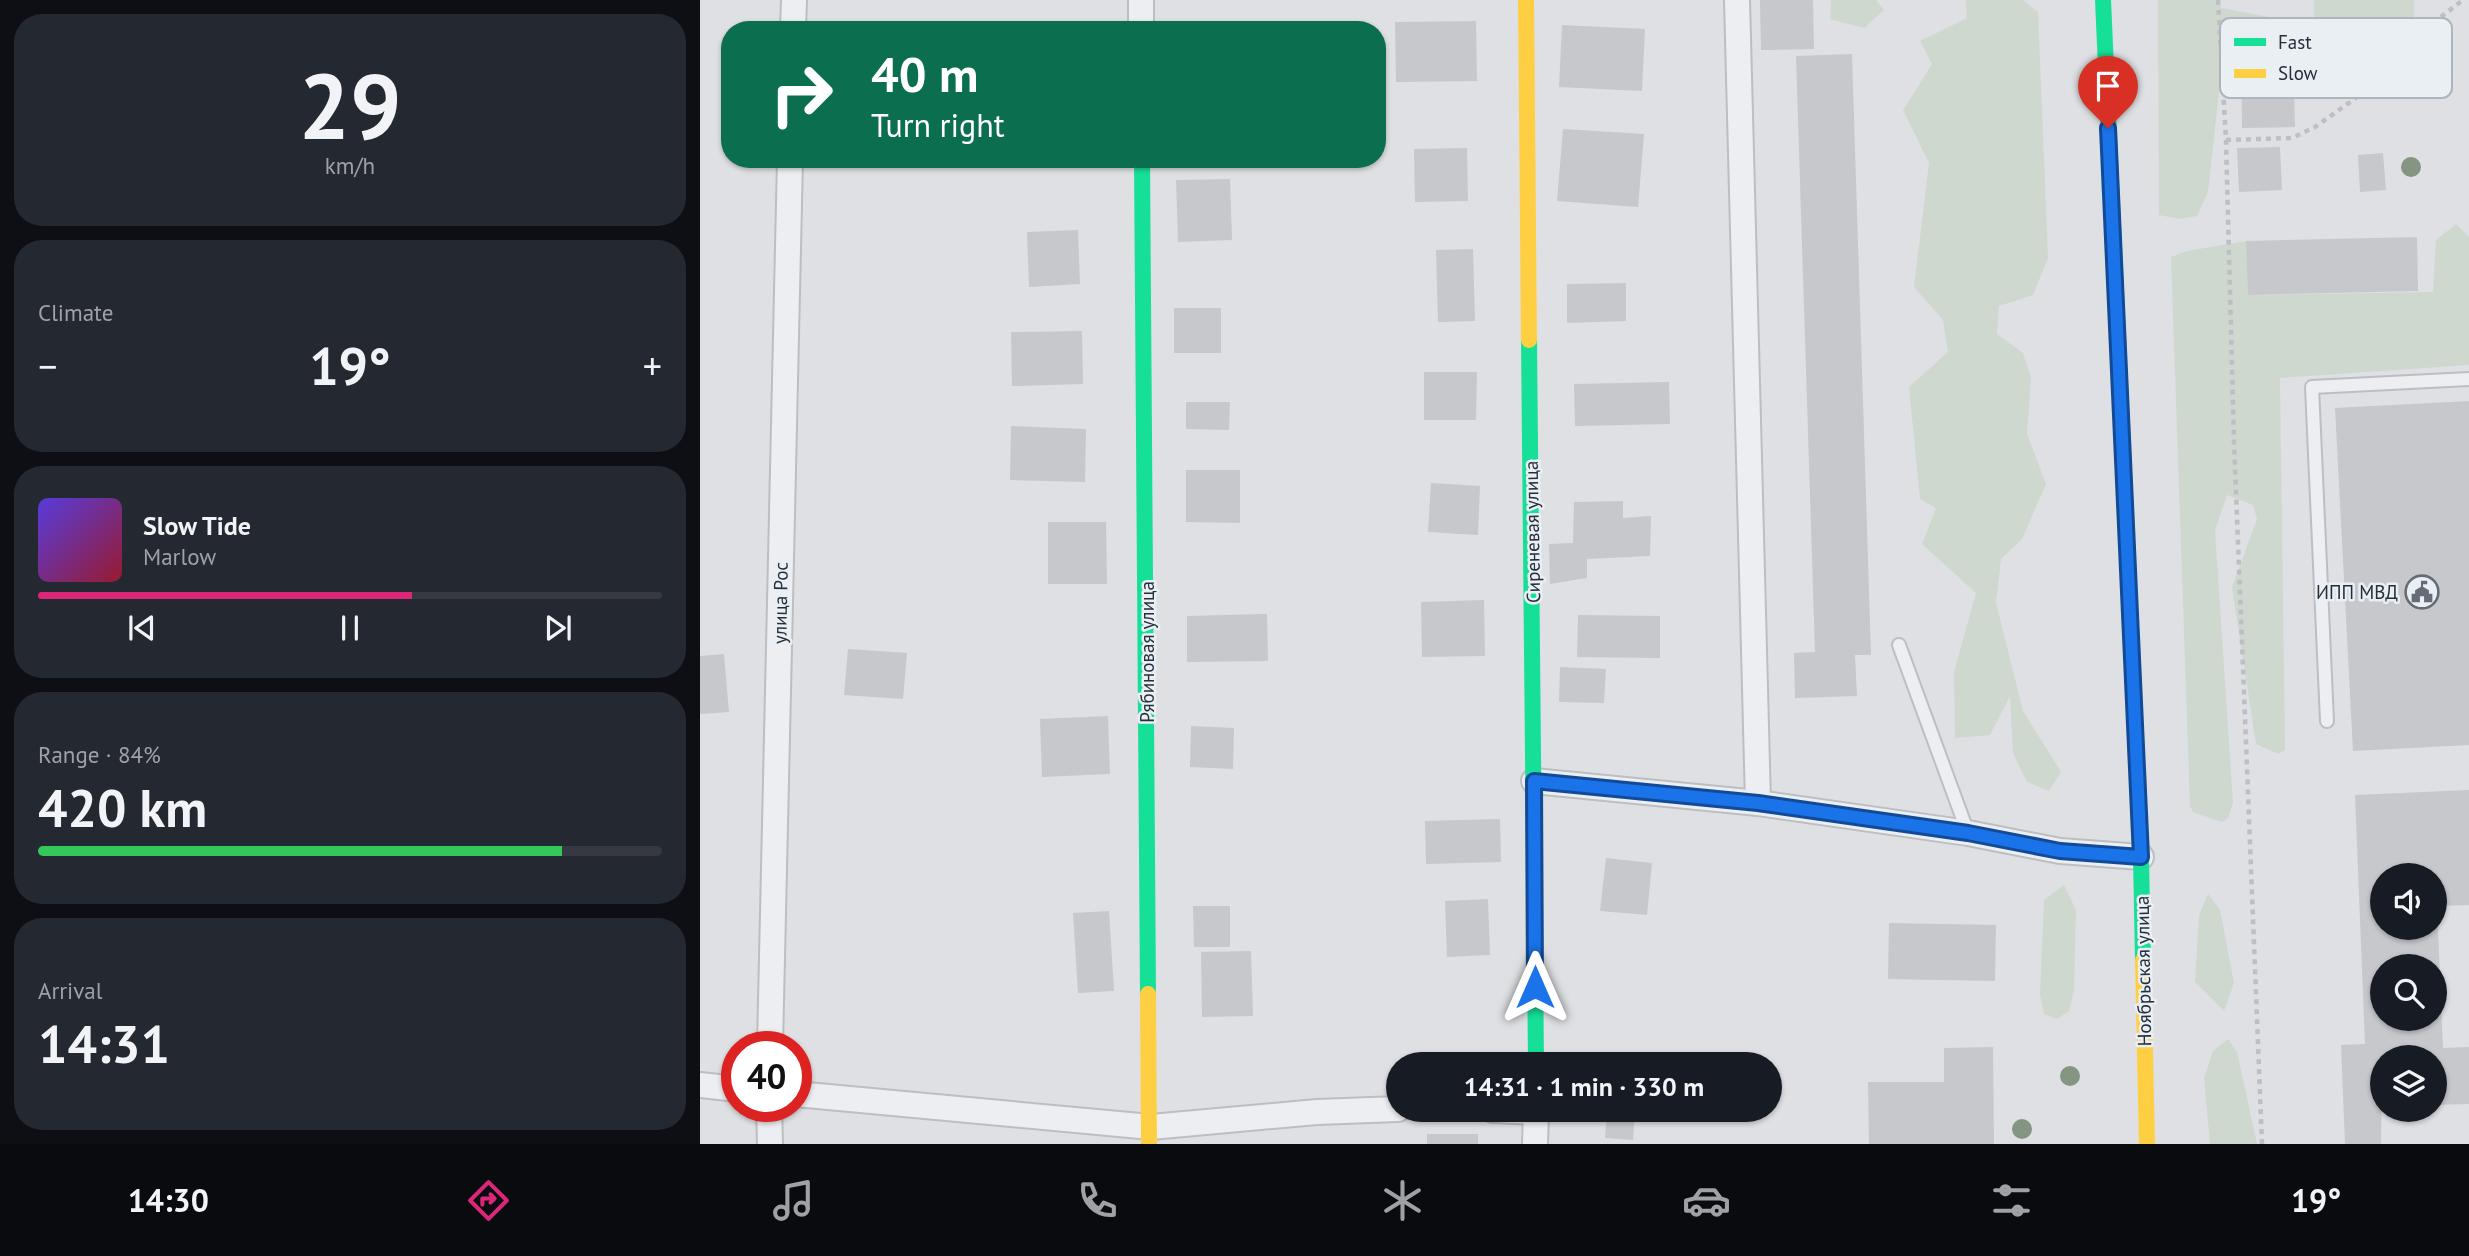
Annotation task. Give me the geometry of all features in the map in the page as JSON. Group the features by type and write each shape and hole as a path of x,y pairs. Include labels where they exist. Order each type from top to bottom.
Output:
{"main road":[{"name":"Сиреневая улица","path":"1526,0 1536,1052"},
{"name":"Ноябрьская улица","path":"2104,0 2141,857 2147,1144"},
{"name":"Рябиновая улица","path":"1142,168 1150,1135"}],"street":[{"path":"793,21 794,0"},
{"path":"1141,0 1141,21"},
{"path":"1737,0 1758,803"},
{"name":"улица Рос","path":"770,1031 790,168"},
{"path":"1534,781 1758,803 1968,833 2060,851 2141,857"},
{"path":"700,1085 721,1087"},
{"path":"812,1096 1150,1135 1317,1112 1386,1109"},
{"path":"769,1122 770,1144"},
{"path":"1535,1144 1536,1122"}],"lane":[{"path":"2327,721 2312,387 2469,379"},
{"path":"1899,645 1968,833"}],"path":[{"path":"2218,0 2220,35"},
{"path":"2440,18 2463,0"},
{"path":"2224,98 2262,1144"},
{"path":"2226,140 2292,138 2315,127 2356,98"}],"shaded area":[{"path":"1831,0 1876,0 1884,10 1864,28 1830,19"},
{"path":"1966,0 2023,0 2038,12 2048,258 2033,295 1999,306 1997,334 2023,353 2031,378 2027,434 2046,484 2022,539 2001,559 1996,603 2023,711 2061,772 2049,791 2027,782 2013,753 2010,696 1990,735 1955,738 1954,672 1976,593 1922,544 1936,508 1920,499 1909,387 1948,352 1943,320 1914,287 1929,163 1903,110 1932,64 1920,41 1967,18"},
{"path":"2158,0 2220,0 2221,8 2275,18 2220,18 2220,83 2208,192 2197,216 2180,219 2159,215"},
{"path":"2314,0 2414,0 2414,18 2314,18"},
{"path":"2456,224 2469,237 2469,365 2280,378 2285,750 2278,754 2256,744 2232,587 2257,519 2253,505 2227,495 2215,530 2233,803 2228,818 2222,822 2193,812 2190,806 2171,257 2187,251 2246,241 2248,295 2433,292 2436,240"},
{"path":"2064,885 2076,910 2074,991 2069,1011 2057,1019 2044,1014 2040,994 2044,900"},
{"path":"2208,894 2220,910 2234,983 2224,1011 2195,982 2199,915"},
{"path":"2228,1039 2237,1052 2257,1144 2210,1144 2204,1078 2213,1051"}],"building":[{"path":"1760,0 1813,0 1814,49 1761,50"},
{"path":"1476,21 1477,81 1396,82 1395,22"},
{"path":"1562,25 1645,29 1642,91 1559,87"},
{"path":"1852,54 1871,655 1855,655 1857,696 1795,698 1794,653 1815,652 1796,56"},
{"path":"2242,98 2294,98 2295,127 2242,128"},
{"path":"1563,129 1644,134 1638,207 1557,201"},
{"path":"2280,147 2282,190 2239,192 2237,148"},
{"path":"1467,148 1468,201 1415,202 1414,149"},
{"path":"2383,153 2386,190 2360,192 2358,155"},
{"path":"1230,179 1232,240 1178,242 1176,180"},
{"path":"1078,230 1080,284 1029,287 1027,232"},
{"path":"2417,237 2418,291 2248,295 2246,241"},
{"path":"1473,249 1475,321 1438,322 1436,250"},
{"path":"1626,283 1626,321 1567,323 1567,284"},
{"path":"1174,308 1221,308 1221,353 1174,353"},
{"path":"1082,331 1083,384 1012,386 1011,332"},
{"path":"1424,372 1477,372 1476,420 1424,420"},
{"path":"1669,382 1670,424 1575,426 1574,384"},
{"path":"2469,401 2469,745 2353,751 2335,408"},
{"path":"1186,402 1230,402 1229,430 1186,429"},
{"path":"1011,426 1086,429 1085,482 1010,480"},
{"path":"1186,470 1240,470 1240,523 1186,522"},
{"path":"1431,483 1480,486 1478,535 1428,532"},
{"path":"1623,501 1623,518 1651,516 1650,556 1587,559 1587,578 1550,584 1549,544 1573,543 1574,502"},
{"path":"1048,522 1106,522 1107,584 1048,584"},
{"path":"1484,600 1485,656 1422,657 1421,602"},
{"path":"1267,614 1268,661 1187,662 1187,616"},
{"path":"1578,615 1660,616 1660,658 1577,657"},
{"path":"848,649 907,653 903,699 844,695"},
{"path":"724,654 729,712 700,714 700,656"},
{"path":"1560,667 1606,669 1604,703 1559,702"},
{"path":"1108,716 1110,774 1042,777 1040,719"},
{"path":"1191,726 1234,728 1233,769 1190,767"},
{"path":"2469,790 2469,905 2447,906 2447,863 2370,863 2370,940 2438,940 2439,954 2370,954 2370,1031 2442,1031 2443,1045 2370,1045 2370,1122 2381,1122 2381,1144 2345,1144 2341,1045 2365,1044 2355,795"},
{"path":"1500,819 1501,862 1426,864 1425,821"},
{"path":"1606,858 1652,863 1647,915 1600,911"},
{"path":"1488,899 1490,955 1447,957 1445,901"},
{"path":"1193,906 1230,906 1230,947 1194,947"},
{"path":"1109,911 1114,991 1078,993 1073,913"},
{"path":"1889,923 1996,925 1995,981 1888,979"},
{"path":"1251,951 1253,1016 1202,1017 1201,952"},
{"path":"1993,1047 1994,1144 1869,1144 1868,1082 1944,1082 1944,1048"},
{"path":"2469,1047 2469,1104 2447,1105 2447,1048"},
{"path":"1606,1122 1634,1122 1633,1140 1605,1138"},
{"path":"1427,1134 1478,1134 1478,1144 1427,1144"}],"traffic: fast":[{"path":"2103,0 2141,857 2143,960"},
{"path":"1142,168 1148,994"},
{"path":"1529,340 1536,1052"}],"traffic: slow":[{"path":"1526,0 1529,340"},
{"path":"2143,960 2147,1144"},
{"path":"1148,994 1149,1144"}],"place":[{"name":"ИПП МВД","path":"2422,592"}],"route":[{"path":"1535,987 1534,781 1758,803 1968,833 2060,851 2141,857 2108,128"}]}
